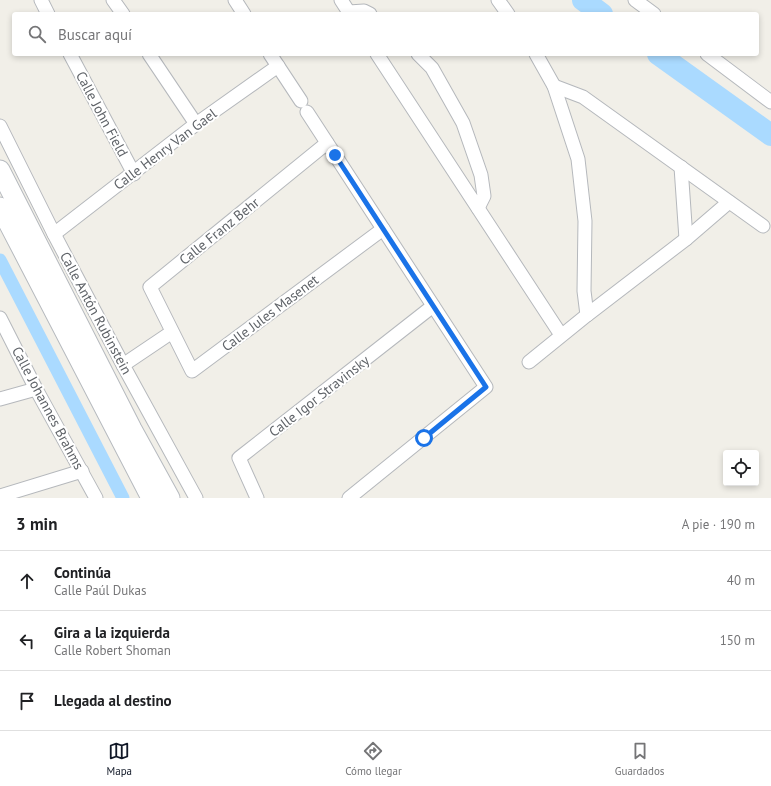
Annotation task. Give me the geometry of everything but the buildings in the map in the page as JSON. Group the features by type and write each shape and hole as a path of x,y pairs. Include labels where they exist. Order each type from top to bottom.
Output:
{"main road":[{"name":"Calle Antón Rubinstein","path":"0,170 132,429 170,498"},
{"path":"0,207 151,498"}],"street":[{"path":"41,0 47,12"},
{"path":"114,0 122,12"},
{"path":"235,0 243,12"},
{"path":"498,0 507,12"},
{"path":"635,0 651,12"},
{"path":"346,6 366,12"},
{"name":"Calle John Field","path":"71,56 134,174"},
{"path":"151,56 196,124"},
{"path":"271,56 486,387 350,498"},
{"path":"378,56 561,335"},
{"path":"420,56 432,68 463,123 481,175 484,196 478,208"},
{"path":"537,56 554,86 578,160 585,220 584,291 587,315"},
{"path":"710,56 771,102"},
{"name":"Calle Henry Van Gael","path":"54,234 134,174 196,124 278,66"},
{"path":"554,86 583,97 763,226"},
{"name":"Calle Antón Rubinstein","path":"0,126 54,234 123,365 196,498"},
{"name":"Calle Franz Behr","path":"172,332 150,287 327,143"},
{"path":"681,167 686,239"},
{"path":"528,362 686,239 729,202"},
{"name":"Calle Jules Masenet","path":"172,332 192,371 383,229"},
{"name":"Calle Igor Stravinsky","path":"257,498 239,458 433,306"},
{"name":"Calle Johannes Brahms","path":"0,318 36,389 96,498"},
{"path":"123,365 172,332"},
{"path":"0,399 36,389"},
{"path":"0,496 82,471"}],"waterway":[{"path":"583,0 599,12"},
{"path":"661,56 771,135"},
{"path":"0,260 123,498"}],"route":[{"path":"335,155 486,387 424,438"}]}
